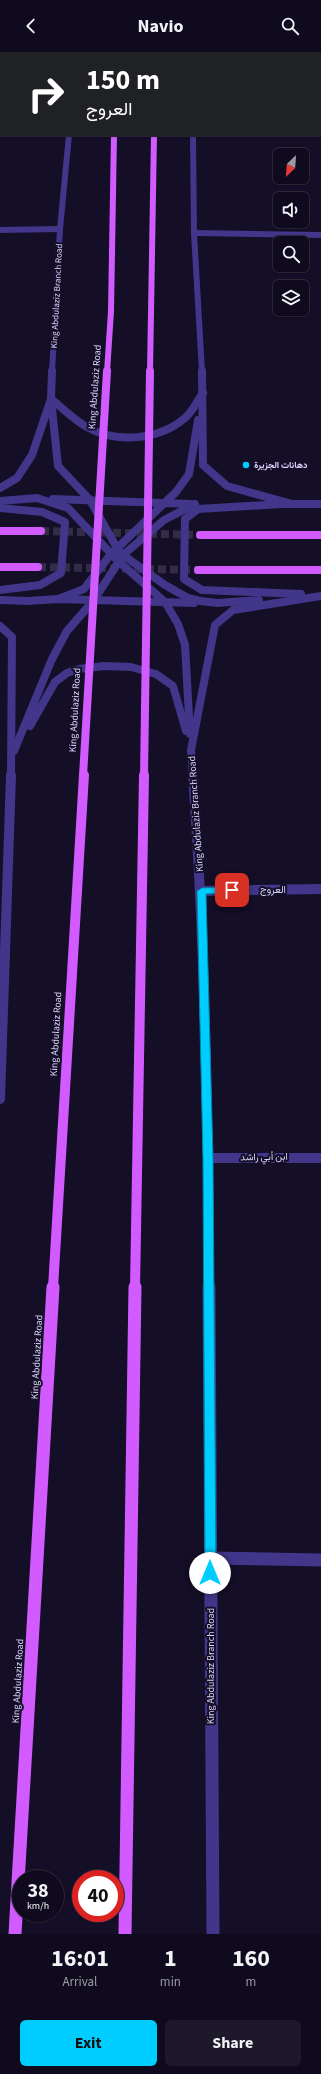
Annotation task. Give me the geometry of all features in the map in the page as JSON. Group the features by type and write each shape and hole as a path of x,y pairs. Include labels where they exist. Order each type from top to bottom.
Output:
{"main road":[{"name":"King Abdulaziz Road","path":"15,1934 111,311 114,136"},
{"path":"125,1934 154,136"},
{"path":"0,530 41,531"},
{"path":"200,535 321,535"},
{"path":"0,567 38,567"},
{"path":"198,570 321,570"}],"street":[{"name":"King Abdulaziz Branch Road","path":"0,488 17,478 32,455 42,430 51,399 60,229 69,136"},
{"path":"193,136 194,233 203,393 203,465 227,486 292,504"},
{"path":"0,230 60,229"},
{"path":"194,233 321,235"},
{"path":"51,399 92,430 124,438 133,438 150,437 186,417 203,393"},
{"path":"58,599 84,589 114,551 176,492 189,474 203,393"},
{"path":"51,399 58,466 90,500 114,551"},
{"path":"0,501 37,498 195,504 321,504"},
{"path":"37,498 54,502 68,508 165,602 178,624 185,645 191,750"},
{"path":"12,756 52,660 67,631 94,600 121,558 164,520 195,504"},
{"path":"292,504 198,509 185,519 184,579 202,590 321,595"},
{"path":"0,508 38,510 54,515 65,522 61,573 40,584 0,590"},
{"path":"121,558 182,595 194,600 212,603"},
{"name":"King Abdulaziz Branch Road","path":"213,1934 208,1158 202,891 191,750 215,625 233,610 321,595"},
{"path":"0,600 28,601 58,599 212,603 321,595"},
{"path":"0,626 12,637 12,756 0,1099"},
{"path":"12,756 58,680 73,673 96,667 119,665 154,673 173,686 191,750"},
{"name":"العروج","path":"202,891 321,890"},
{"name":"ابن أبي راشد","path":"208,1158 321,1158"},
{"path":"210,1558 321,1560"}],"tunnel":[{"path":"41,531 200,535"},
{"path":"38,567 198,570"}],"place":[{"name":"دهانات الجزيرة","path":"246,465"}],"route":[{"path":"210,1573 208,1158 202,891 232,890"}]}
